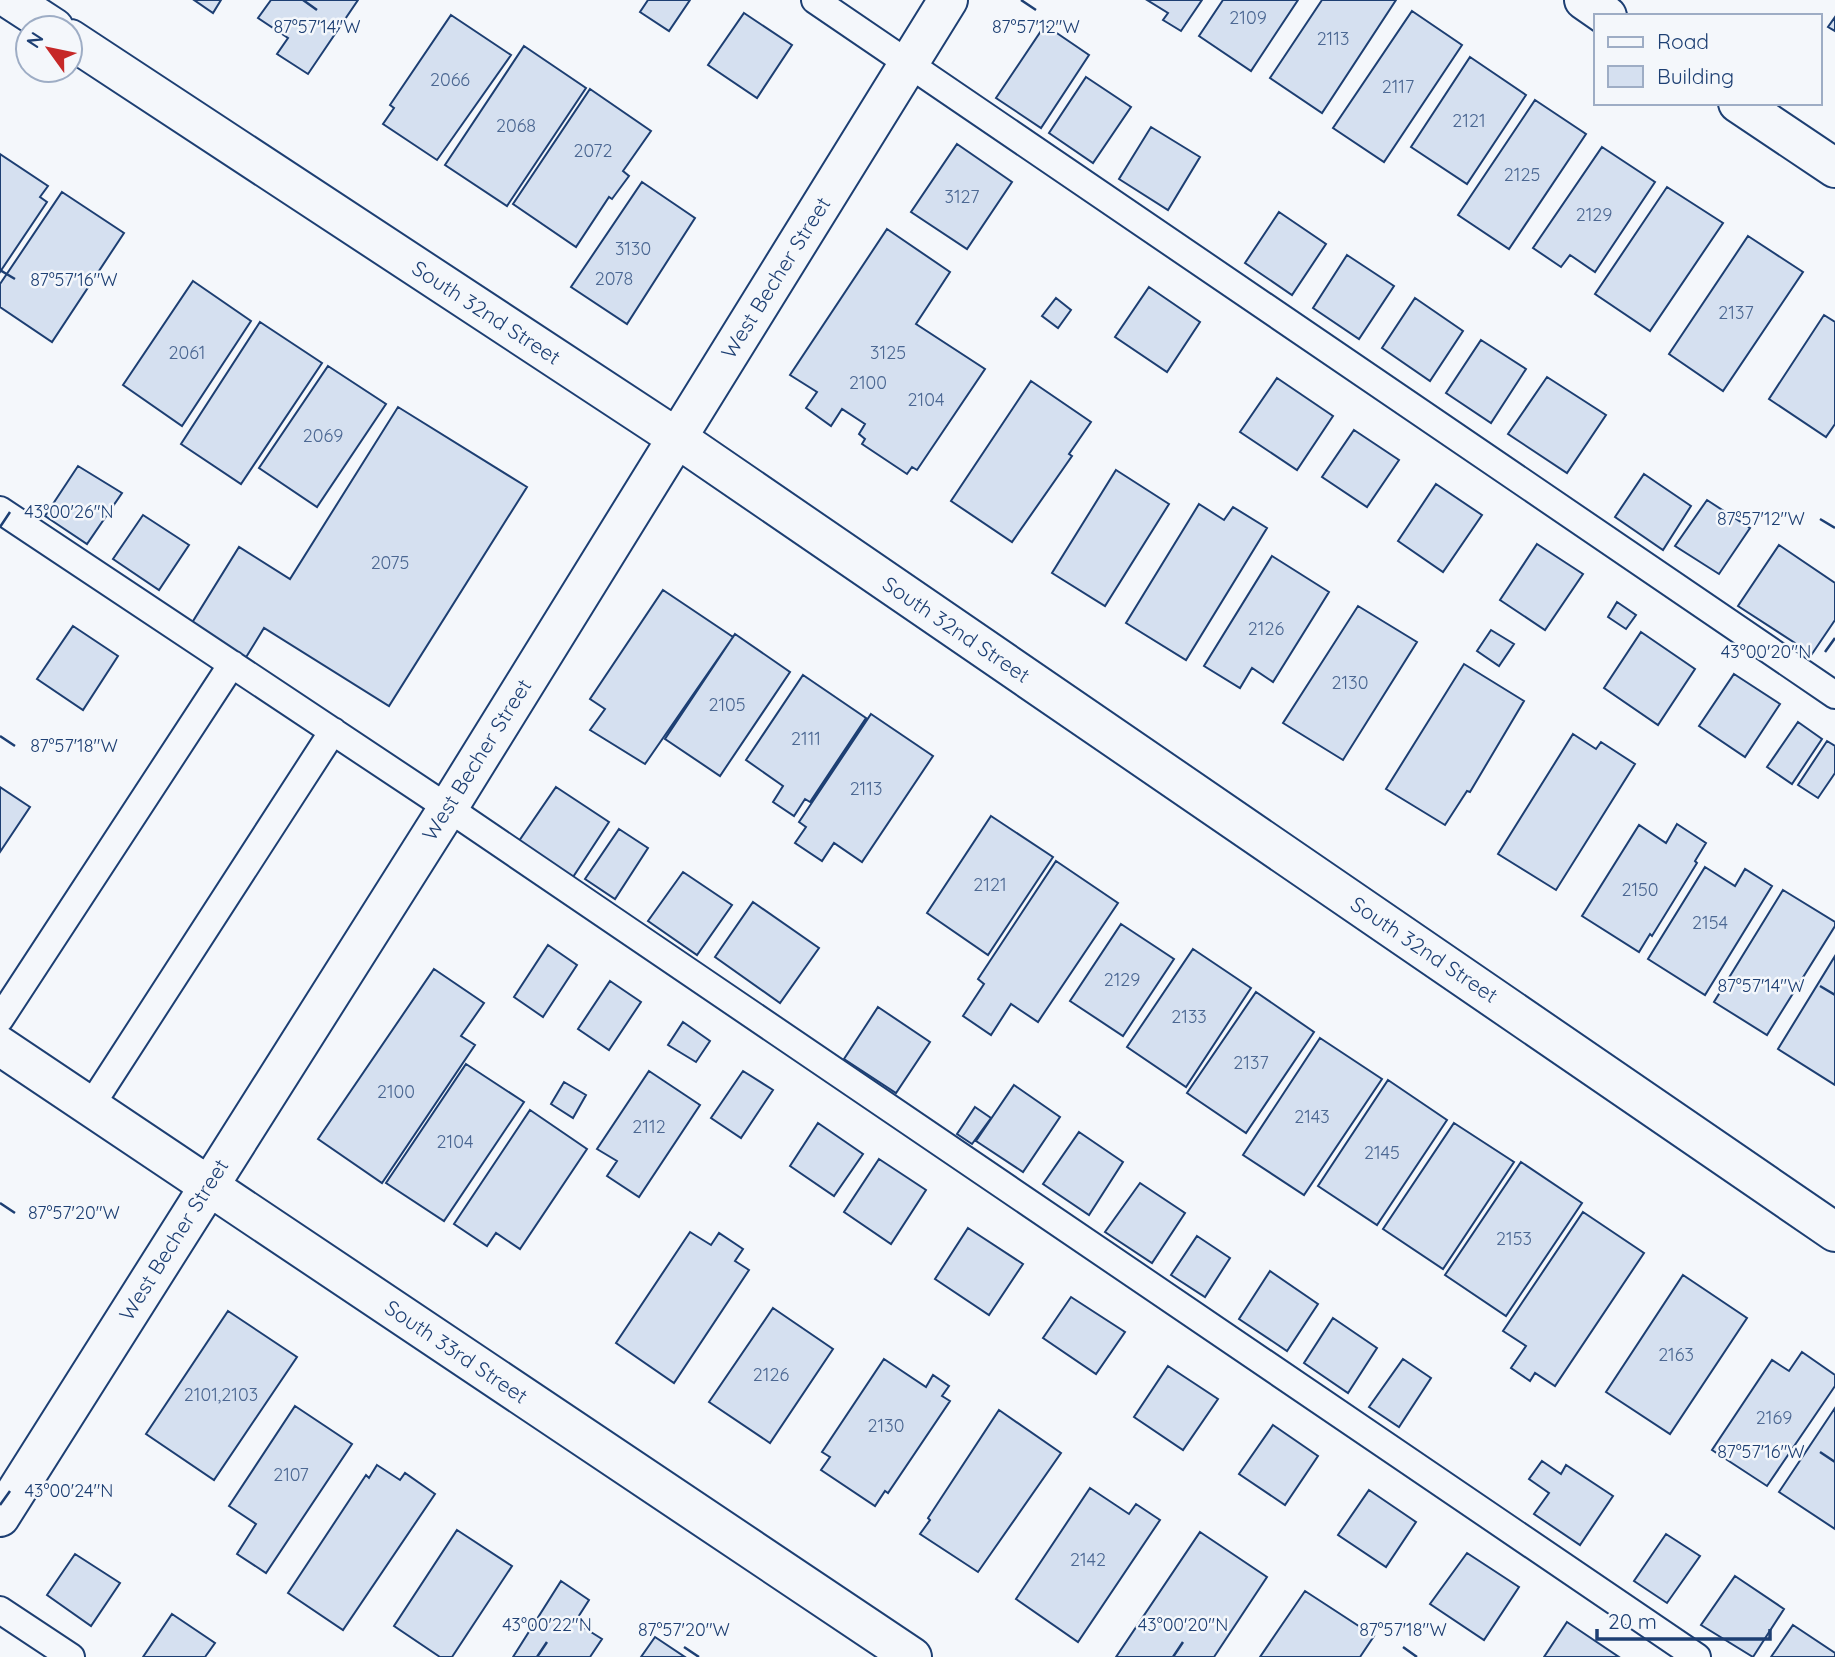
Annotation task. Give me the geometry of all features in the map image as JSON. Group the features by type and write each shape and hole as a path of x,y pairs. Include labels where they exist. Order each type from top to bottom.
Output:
{"street":[{"path":"11,0 32,14"},
{"name":"West Becher Street","path":"0,1517 448,808 948,0"},
{"path":"1584,0 1604,14"},
{"name":"South 32nd Street","path":"84,48 677,439 1835,1232"},
{"path":"1741,105 1835,168"},
{"name":"South 33rd Street","path":"0,1046 912,1657"}],"lane":[{"path":"815,0 1835,695"},
{"path":"0,510 448,808 1697,1657"},
{"path":"0,1018 233,664"},
{"path":"90,1107 333,731"},
{"path":"0,1610 71,1657"}],"building":[{"path":"194,0 221,0 213,13"},
{"path":"271,0 358,0 308,74 277,54 288,38 258,18"},
{"path":"648,0 690,0 669,31 640,12"},
{"path":"1147,0 1202,0 1181,31 1163,20 1168,13"},
{"path":"1223,0 1298,0 1251,71 1199,36"},
{"path":"1322,0 1396,0 1322,113 1270,78"},
{"path":"1412,11 1462,45 1384,162 1333,128"},
{"path":"744,13 792,45 757,98 708,65"},
{"path":"451,15 511,55 437,160 383,124 394,108 390,105"},
{"path":"1835,17 1835,31 1828,27"},
{"path":"1045,25 1089,55 1041,128 996,98"},
{"path":"524,46 586,88 507,206 445,165"},
{"path":"1470,57 1526,95 1467,184 1411,147"},
{"path":"1086,77 1131,107 1093,163 1049,133"},
{"path":"590,89 651,131 623,171 629,176 612,199 609,197 576,247 513,204"},
{"path":"1535,100 1586,134 1509,249 1458,215"},
{"path":"1151,127 1200,157 1168,210 1119,179"},
{"path":"957,144 1012,182 967,249 911,212"},
{"path":"1602,147 1655,182 1595,272 1570,255 1561,267 1533,248"},
{"path":"0,154 48,186 40,197 47,202 0,272"},
{"path":"642,182 695,218 627,324 571,287"},
{"path":"1667,187 1723,223 1650,331 1595,294"},
{"path":"62,192 124,233 52,342 0,307 0,284"},
{"path":"1279,212 1326,244 1292,295 1245,263"},
{"path":"887,229 950,272 916,324 985,369 917,470 912,467 907,474 862,444 865,439 859,434 865,424 842,409 831,426 806,408 817,392 790,375"},
{"path":"1748,236 1803,272 1723,391 1669,354"},
{"path":"1347,255 1394,286 1359,339 1313,308"},
{"path":"193,281 251,321 182,426 123,385"},
{"path":"1149,287 1200,322 1167,372 1115,337"},
{"path":"1056,298 1071,310 1058,328 1042,316"},
{"path":"1415,298 1463,331 1430,381 1382,348"},
{"path":"1824,315 1835,322 1835,424 1826,437 1769,399"},
{"path":"260,322 322,363 241,484 181,444"},
{"path":"1481,340 1526,369 1491,423 1446,393"},
{"path":"328,366 386,404 317,507 259,468"},
{"path":"1547,377 1606,415 1567,473 1508,434"},
{"path":"1277,378 1333,416 1297,470 1240,432"},
{"path":"1031,381 1091,422 1069,454 1072,456 1012,542 951,501"},
{"path":"398,407 527,487 389,706 264,628 245,659 190,626 239,547 290,579"},
{"path":"1354,430 1399,460 1367,507 1322,477"},
{"path":"78,466 122,493 87,544 45,516"},
{"path":"1116,470 1169,504 1105,606 1052,573"},
{"path":"1644,474 1691,506 1663,550 1615,517"},
{"path":"1436,484 1482,515 1443,572 1398,541"},
{"path":"1707,500 1750,528 1719,574 1675,546"},
{"path":"1199,504 1224,520 1233,507 1267,528 1186,660 1126,623"},
{"path":"143,515 189,545 159,590 113,559"},
{"path":"1537,544 1583,574 1545,630 1500,600"},
{"path":"1779,545 1835,583 1835,620 1812,654 1738,606"},
{"path":"1272,556 1329,592 1273,682 1252,668 1240,688 1204,666"},
{"path":"663,590 733,637 645,764 590,730 605,709 590,699"},
{"path":"1617,602 1636,615 1626,629 1608,617"},
{"path":"1358,606 1417,642 1343,760 1283,723"},
{"path":"73,626 118,656 83,710 37,679"},
{"path":"1491,630 1514,644 1499,666 1477,651"},
{"path":"1641,632 1695,669 1658,725 1604,688"},
{"path":"735,634 790,672 720,776 665,739"},
{"path":"1464,664 1524,701 1470,792 1467,791 1445,825 1386,789"},
{"path":"1734,674 1780,704 1745,757 1699,726"},
{"path":"803,675 866,718 810,802 805,799 794,816 773,802 783,786 746,760"},
{"path":"871,714 933,756 862,862 834,843 822,861 795,843 806,827 799,822"},
{"path":"1798,722 1822,739 1792,784 1767,767"},
{"path":"1573,734 1596,749 1601,742 1635,764 1556,890 1498,854"},
{"path":"1827,741 1835,746 1835,773 1818,798 1798,785"},
{"path":"0,787 30,807 0,852"},
{"path":"556,787 609,822 573,877 519,841"},
{"path":"991,816 1053,857 988,955 927,913"},
{"path":"1677,824 1706,843 1695,861 1697,863 1652,936 1650,934 1639,952 1582,916 1639,825 1666,843"},
{"path":"619,829 648,848 615,899 585,879"},
{"path":"1056,861 1118,903 1038,1022 1011,1004 991,1035 963,1016 984,984 978,979"},
{"path":"1705,867 1735,886 1745,869 1772,886 1705,995 1648,959"},
{"path":"683,872 732,905 697,955 648,921"},
{"path":"1783,890 1835,922 1835,926 1767,1035 1714,1002"},
{"path":"753,902 819,948 780,1003 715,957"},
{"path":"1121,924 1174,959 1123,1036 1070,1001"},
{"path":"548,945 577,965 543,1017 514,997"},
{"path":"1193,949 1251,988 1186,1087 1127,1047"},
{"path":"1835,956 1835,1085 1778,1049"},
{"path":"434,969 484,1003 461,1036 475,1045 382,1183 318,1139"},
{"path":"610,981 641,1002 609,1050 578,1029"},
{"path":"1256,992 1314,1032 1246,1133 1187,1093"},
{"path":"878,1007 930,1042 896,1093 844,1059"},
{"path":"683,1022 710,1041 696,1062 668,1045"},
{"path":"1320,1038 1382,1079 1304,1195 1243,1155"},
{"path":"466,1064 524,1102 444,1221 386,1183"},
{"path":"649,1071 700,1105 639,1197 607,1176 617,1161 597,1149"},
{"path":"743,1071 773,1090 741,1138 711,1118"},
{"path":"1388,1080 1447,1120 1377,1225 1318,1186"},
{"path":"564,1082 586,1095 573,1118 551,1104"},
{"path":"1014,1085 1060,1117 1023,1172 976,1141"},
{"path":"975,1107 991,1118 972,1144 957,1134"},
{"path":"530,1110 587,1149 520,1249 496,1233 487,1246 454,1224"},
{"path":"818,1123 863,1154 834,1196 790,1166"},
{"path":"1454,1123 1514,1162 1443,1269 1383,1229"},
{"path":"1079,1132 1123,1162 1089,1215 1043,1184"},
{"path":"879,1159 926,1190 891,1244 844,1212"},
{"path":"1521,1162 1582,1203 1506,1316 1445,1275"},
{"path":"1140,1183 1185,1213 1152,1263 1105,1232"},
{"path":"1583,1212 1644,1253 1555,1386 1535,1373 1530,1381 1511,1368 1526,1346 1503,1331"},
{"path":"968,1228 1023,1264 989,1315 935,1279"},
{"path":"690,1232 711,1245 719,1233 743,1249 735,1261 749,1270 674,1383 616,1343"},
{"path":"1197,1236 1230,1258 1205,1297 1171,1275"},
{"path":"1270,1271 1318,1304 1287,1351 1239,1319"},
{"path":"1683,1275 1747,1318 1670,1434 1606,1392"},
{"path":"1071,1297 1125,1332 1096,1374 1043,1338"},
{"path":"773,1308 833,1349 770,1443 709,1402"},
{"path":"228,1311 297,1357 214,1480 146,1434"},
{"path":"1333,1318 1377,1348 1348,1393 1304,1363"},
{"path":"1802,1352 1835,1375 1835,1386 1767,1486 1712,1450 1772,1360 1789,1371"},
{"path":"884,1359 926,1387 933,1375 949,1386 942,1396 950,1401 888,1493 885,1491 875,1506 821,1470 830,1457 822,1452"},
{"path":"1403,1359 1431,1378 1399,1427 1369,1407"},
{"path":"1168,1366 1218,1399 1183,1450 1134,1417"},
{"path":"295,1406 352,1444 266,1573 237,1554 256,1524 229,1506"},
{"path":"1835,1408 1835,1529 1779,1492"},
{"path":"999,1410 1061,1453 978,1572 920,1534"},
{"path":"1273,1425 1318,1456 1285,1505 1239,1474"},
{"path":"1542,1461 1561,1474 1566,1465 1613,1496 1580,1545 1534,1514 1549,1493 1529,1479"},
{"path":"377,1465 400,1480 405,1473 435,1494 343,1630 288,1593 366,1475 369,1478"},
{"path":"1090,1488 1129,1514 1136,1504 1160,1520 1078,1642 1016,1599"},
{"path":"1369,1490 1416,1522 1386,1567 1338,1535"},
{"path":"457,1530 512,1566 452,1657 440,1657 394,1626"},
{"path":"1200,1532 1267,1577 1214,1657 1116,1657"},
{"path":"1666,1534 1700,1556 1667,1603 1634,1581"},
{"path":"1467,1553 1519,1587 1484,1640 1430,1604"},
{"path":"75,1554 120,1583 91,1626 47,1595"},
{"path":"1735,1576 1784,1609 1753,1657 1701,1625"},
{"path":"561,1581 589,1600 575,1622 602,1639 590,1657 513,1657"},
{"path":"1305,1591 1374,1636 1360,1657 1260,1657"},
{"path":"172,1614 215,1643 205,1657 143,1657"},
{"path":"1567,1622 1619,1657 1544,1657"},
{"path":"1793,1625 1835,1653 1835,1657 1771,1657"},
{"path":"655,1637 685,1657 641,1657"}]}
